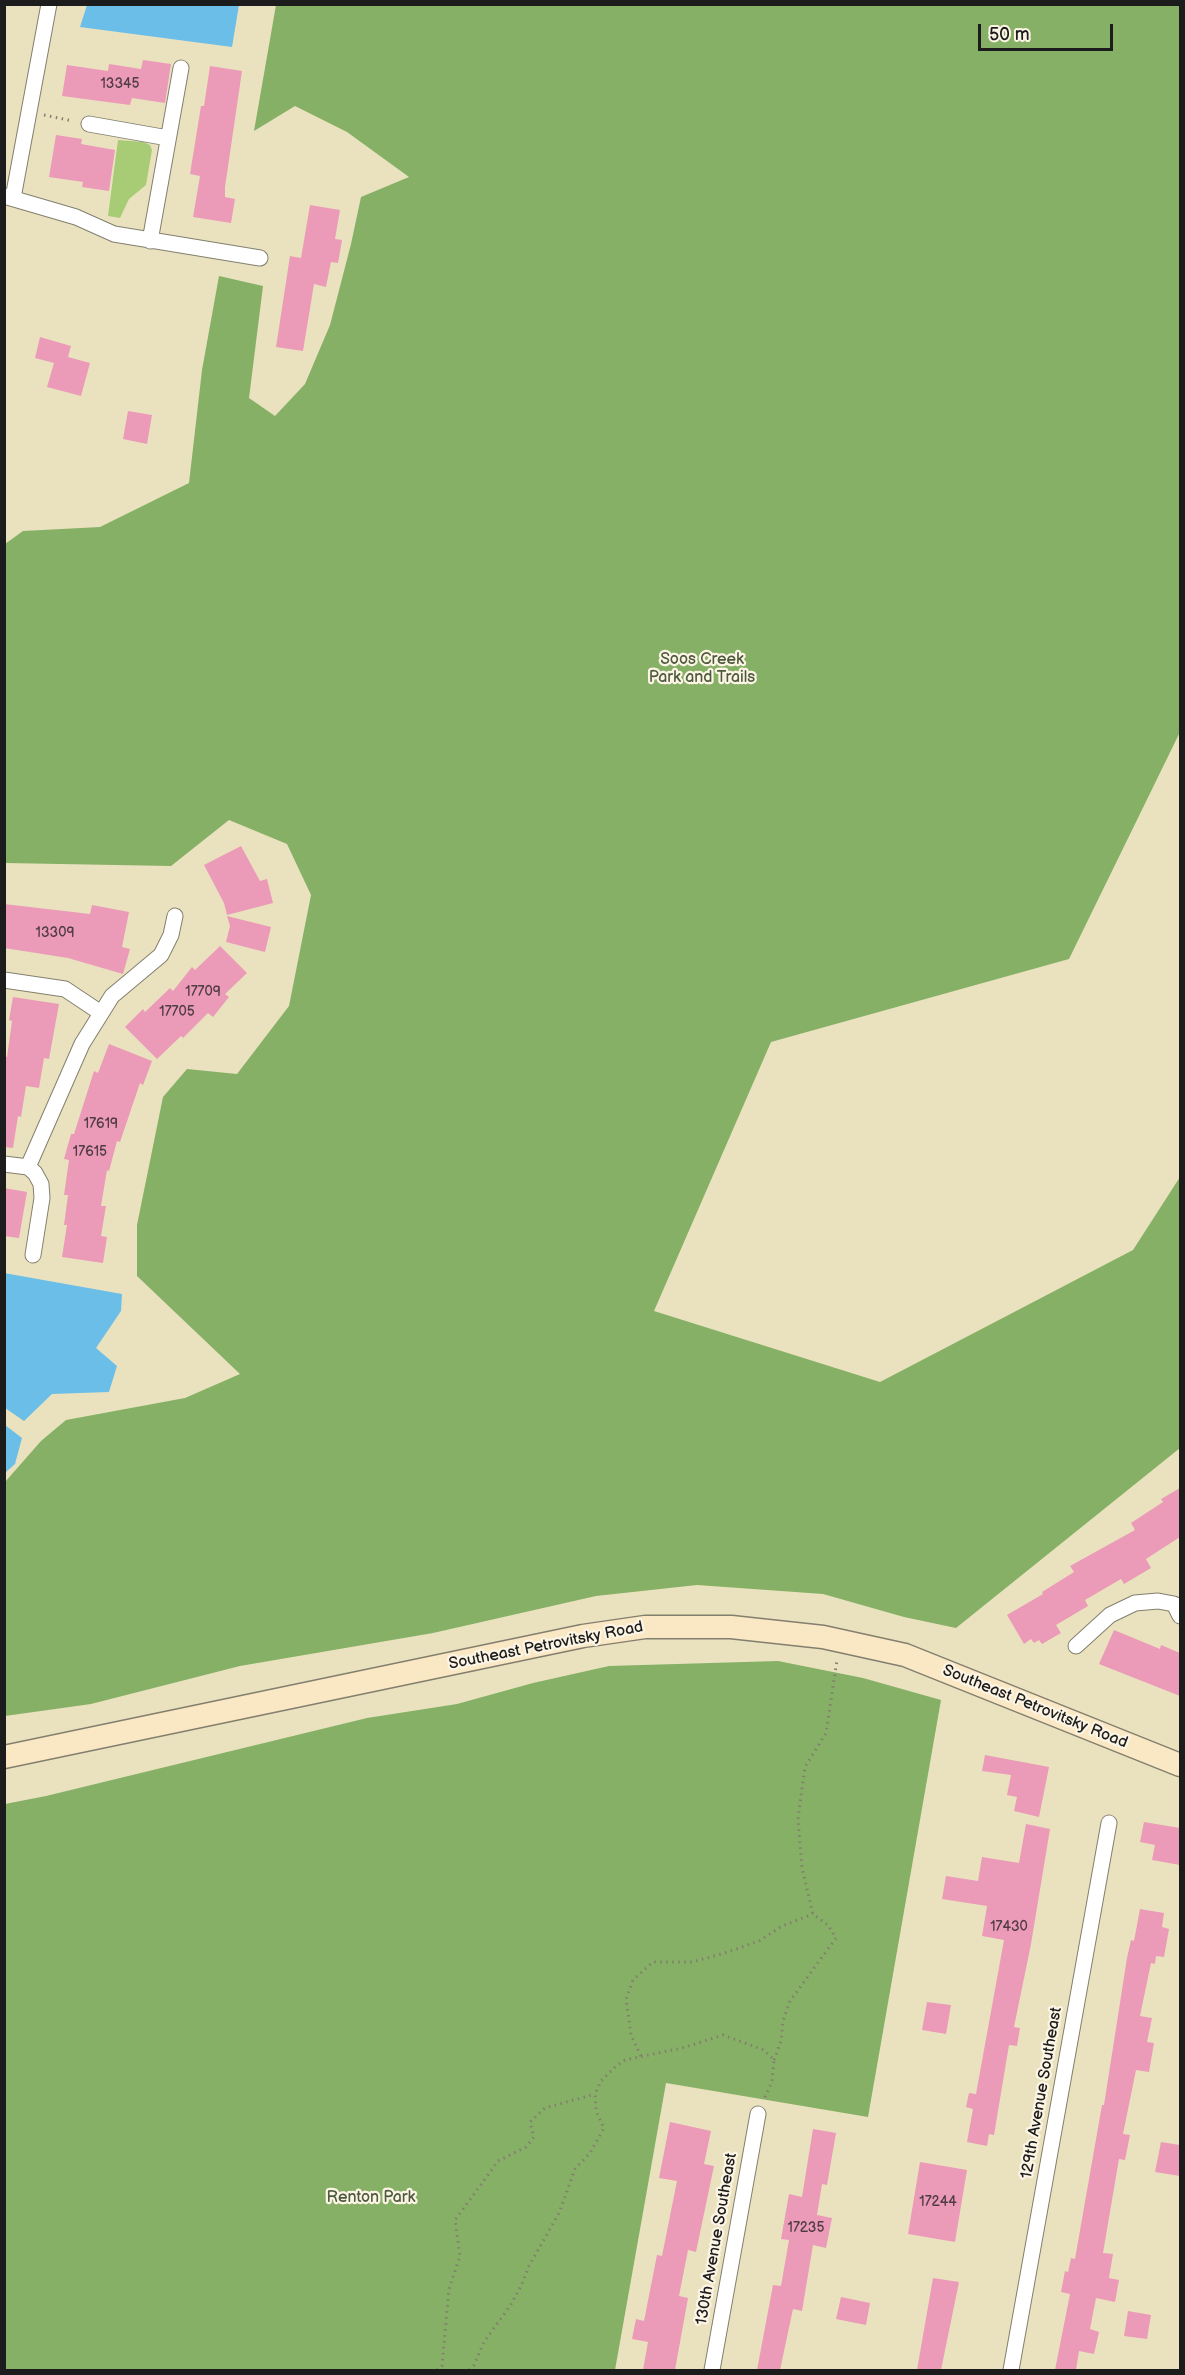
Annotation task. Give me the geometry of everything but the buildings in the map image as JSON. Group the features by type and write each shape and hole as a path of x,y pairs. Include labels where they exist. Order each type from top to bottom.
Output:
{"main road":[{"name":"Southeast Petrovitsky Road","path":"4,1757 583,1636 645,1627 731,1627 841,1640 905,1655 1180,1765"}],"street":[{"path":"49,4 29,112 9,197 76,217 114,234 260,258"},
{"path":"150,241 181,68"},
{"path":"89,124 168,138"},
{"path":"28,1167 82,1044 112,996 160,955 171,934 175,916"},
{"path":"4,980 65,988 101,1013"},
{"path":"4,1164 28,1167 35,1173 41,1184 42,1198 33,1255"},
{"path":"1076,1646 1110,1615 1135,1603 1158,1601 1174,1604 1180,1616"},
{"name":"129th Avenue Southeast","path":"1011,2370 1109,1823"},
{"name":"130th Avenue Southeast","path":"712,2370 758,2114"}],"path":[{"path":"29,112 89,124"},
{"path":"758,2114 772,2082 774,2060 790,2001 836,1938 828,1925 813,1914 802,1868 799,1842 801,1789 805,1767 826,1733 841,1640"},
{"path":"640,2056 631,2035 626,1999 633,1980 653,1962 692,1962 725,1953 759,1941 782,1926 813,1914"},
{"path":"469,2370 474,2365 484,2342 518,2292 529,2266 559,2213 575,2169 590,2153 604,2128 596,2111 595,2094 601,2081 625,2060 682,2048 723,2035 764,2050 774,2060"},
{"path":"437,2370 442,2366 449,2289 460,2256 455,2220 498,2161 526,2147 534,2137 530,2122 545,2108 595,2094"}],"green space":[{"name":"Soos Creek Park and Trails","path":"276,5 1180,5 1180,732 1069,959 771,1042 654,1311 880,1382 1133,1250 1180,1177 1180,1448 956,1628 904,1617 823,1594 697,1585 596,1596 433,1633 240,1666 91,1704 5,1716 5,1482 41,1441 66,1420 185,1398 240,1374 137,1276 137,1225 163,1097 187,1069 237,1074 289,1006 311,895 287,844 229,820 171,866 5,863 5,544 23,531 100,527 189,483 202,370 219,276 263,286 249,398 275,416 305,384 330,325 361,197 409,177 347,132 295,106 254,131"},
{"path":"118,140 143,142 150,145 152,150 146,185 129,199 120,218 108,216"},
{"name":"Renton Park","path":"778,1661 863,1678 941,1700 868,2117 666,2083 615,2370 5,2370 5,1804 367,1718 457,1704 533,1683 609,1666"}],"water":[{"path":"87,4 239,5 232,47 80,27"},
{"path":"4,1273 122,1294 121,1311 96,1348 117,1366 109,1392 52,1394 24,1421 5,1408"},
{"path":"5,1425 22,1438 15,1464 5,1473"}]}
